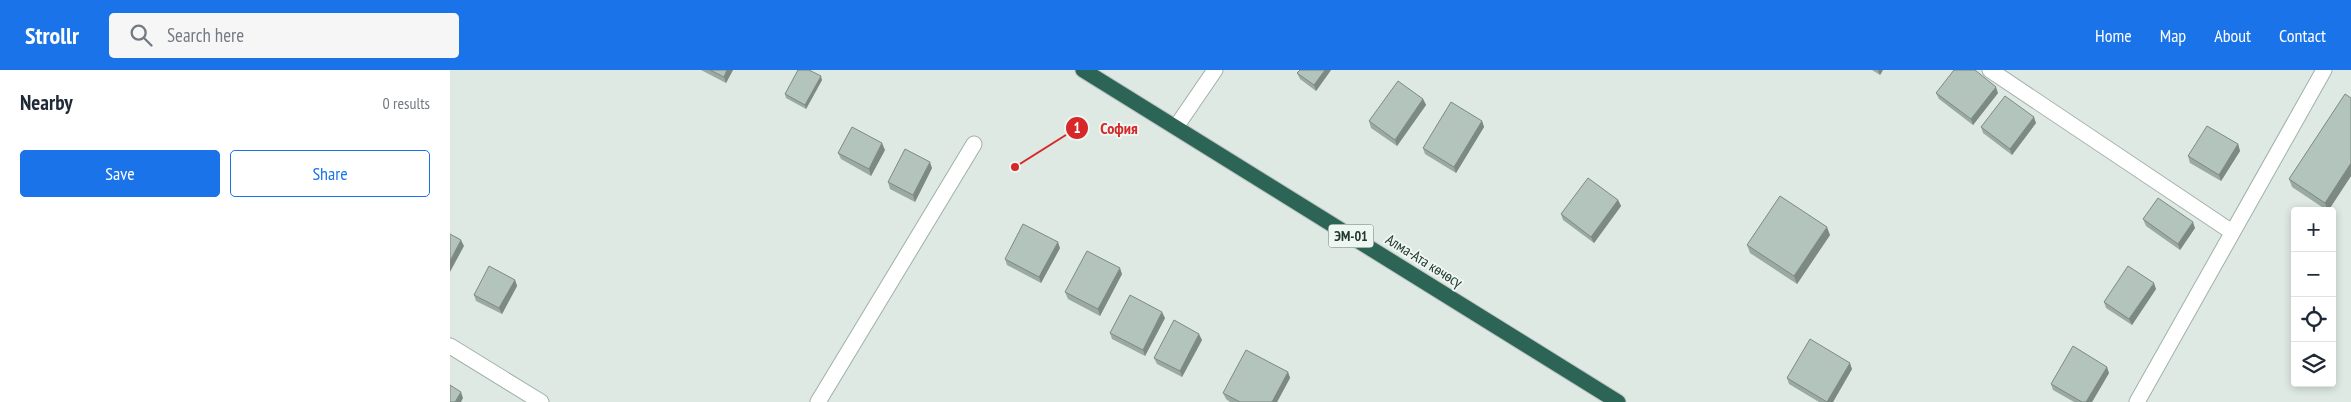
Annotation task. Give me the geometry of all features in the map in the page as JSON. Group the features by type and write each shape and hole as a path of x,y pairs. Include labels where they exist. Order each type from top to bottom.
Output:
{"highway":[{"name":"Алма-Ата көчөсү","path":"1083,70 1618,402"}],"street":[{"path":"1176,127 1215,70"},
{"path":"1990,70 2232,232"},
{"path":"2138,402 2324,70"},
{"path":"818,402 974,144"},
{"path":"450,346 541,402"}],"building":[{"path":"710,70 727,70 724,77"},
{"path":"798,70 809,70 821,76 805,105 785,94"},
{"path":"1300,70 1325,70 1314,85 1297,73"},
{"path":"1954,70 1975,70 1996,87 1971,119 1936,93"},
{"path":"1398,81 1423,99 1395,140 1369,121"},
{"path":"2345,94 2351,98 2351,163 2325,203 2289,179"},
{"path":"2005,96 2034,117 2010,149 1981,127"},
{"path":"1451,102 1482,121 1454,167 1423,148"},
{"path":"2207,126 2238,144 2219,175 2188,156"},
{"path":"852,127 882,143 869,169 838,153"},
{"path":"905,149 930,162 913,195 888,182"},
{"path":"1588,178 1618,200 1591,237 1561,214"},
{"path":"1780,196 1827,227 1794,276 1747,245"},
{"path":"2158,198 2193,222 2178,244 2143,219"},
{"path":"1023,224 1058,242 1039,277 1005,259"},
{"path":"450,234 461,240 450,261"},
{"path":"1087,251 1120,268 1098,309 1065,292"},
{"path":"489,266 515,280 499,308 474,295"},
{"path":"2128,266 2154,283 2129,319 2104,302"},
{"path":"1130,295 1162,312 1143,350 1110,333"},
{"path":"1174,320 1199,334 1180,371 1154,358"},
{"path":"1810,339 1850,363 1827,402 1787,378"},
{"path":"2073,346 2107,367 2086,402 2082,402 2051,384"},
{"path":"1246,350 1288,372 1272,402 1240,402 1223,393"},
{"path":"450,385 461,392 455,402 450,402"}],"place":[{"name":"София","path":"1015,167"}]}
